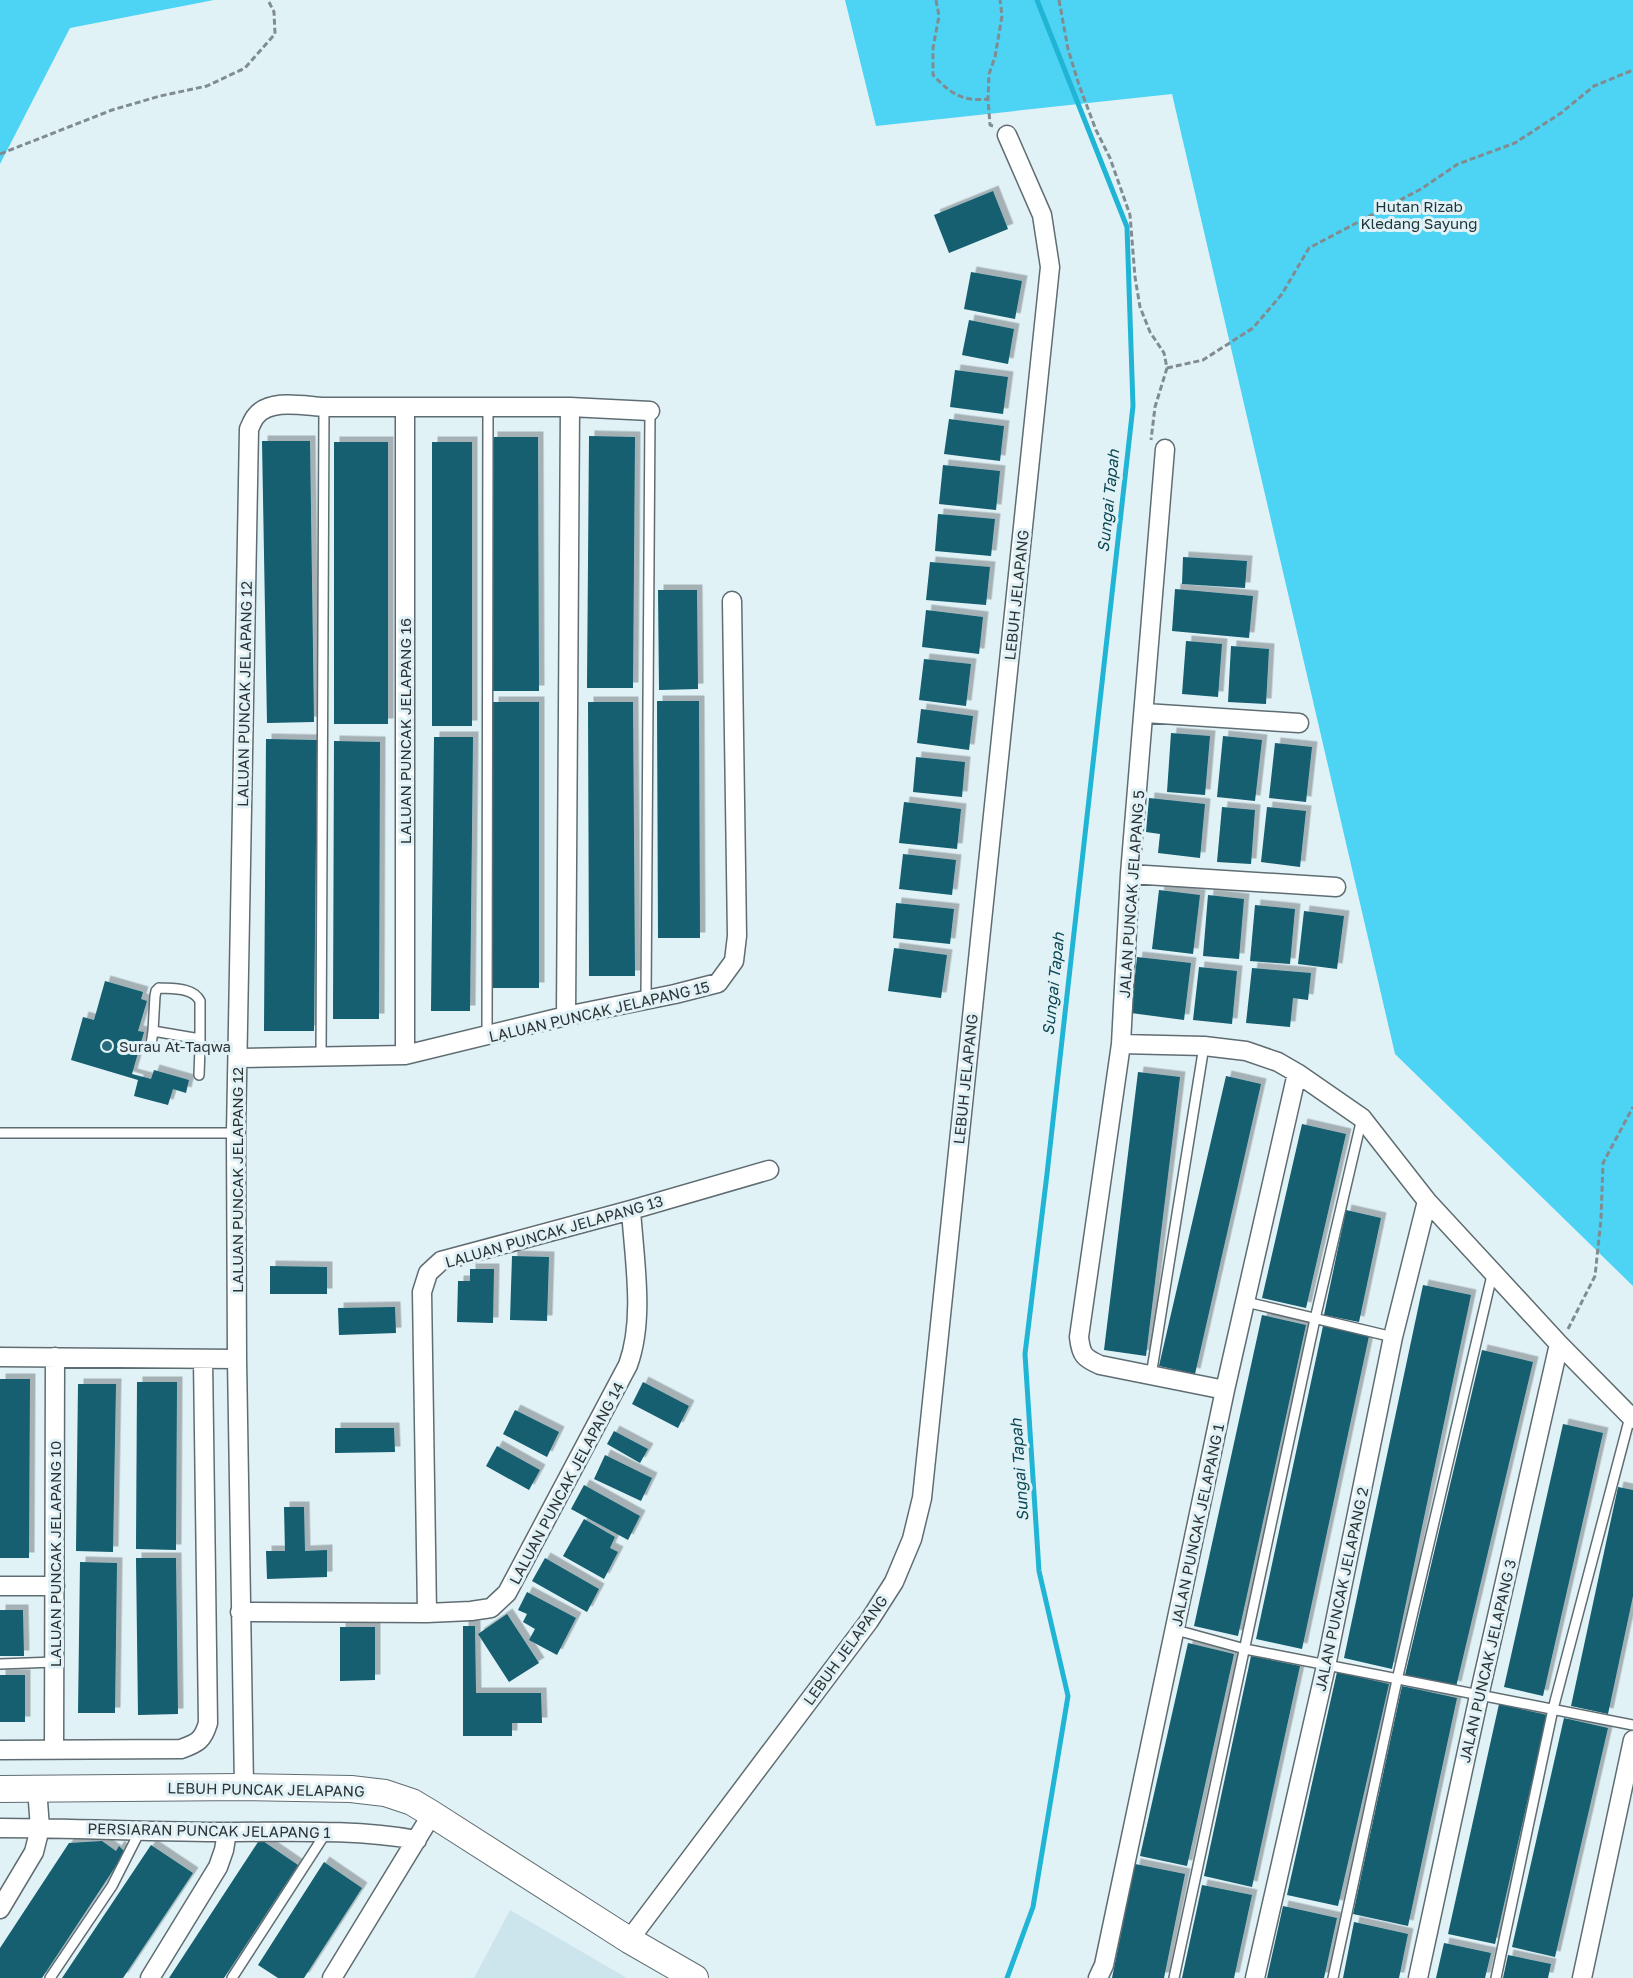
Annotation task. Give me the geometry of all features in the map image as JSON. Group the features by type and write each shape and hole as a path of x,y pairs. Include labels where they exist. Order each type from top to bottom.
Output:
{"street":[{"name":"LEBUH JELAPANG","path":"629,1940 869,1621 894,1582 912,1539 922,1498 1050,267 1042,215 1007,135"},
{"name":"LALUAN PUNCAK JELAPANG 12","path":"244,1787 240,1612 236,1133 249,429 256,415 269,406 324,407"},
{"path":"324,407 570,407 650,411"},
{"name":"LALUAN PUNCAK JELAPANG 16","path":"405,407 405,1055"},
{"path":"566,1016 570,407"},
{"name":"JALAN PUNCAK JELAPANG 5","path":"1151,1376 1100,1365 1089,1360 1081,1352 1079,1337 1120,1044 1130,873 1165,450"},
{"name":"LALUAN PUNCAK JELAPANG 15","path":"238,1053 321,1058 405,1055 566,1016 718,983 734,961 737,936 732,601"},
{"path":"1145,713 1299,723"},
{"path":"1130,873 1336,887"},
{"path":"1120,1044 1204,1046 1246,1051 1278,1062 1297,1072 1362,1118 1427,1201 1559,1344 1632,1418"},
{"name":"JALAN PUNCAK JELAPANG 1","path":"1098,1978 1104,1965 1225,1390 1297,1072"},
{"name":"LALUAN PUNCAK JELAPANG 13","path":"427,1613 422,1292 428,1273 441,1261 769,1170"},
{"name":"JALAN PUNCAK JELAPANG 2","path":"1255,1978 1326,1666 1393,1337 1427,1201"},
{"name":"LALUAN PUNCAK JELAPANG 14","path":"240,1612 427,1613 471,1611 491,1608 507,1593 628,1365 634,1348 638,1323 631,1210"},
{"name":"JALAN PUNCAK JELAPANG 3","path":"1418,1978 1559,1344"},
{"path":"0,1357 237,1359"},
{"name":"LALUAN PUNCAK JELAPANG 10","path":"54,1750 55,1357"},
{"path":"0,1750 181,1749 195,1744 204,1736 208,1723 203,1359"},
{"path":"1151,1376 1225,1390"},
{"path":"0,1586 55,1586"},
{"path":"1582,1978 1633,1740"},
{"name":"LEBUH PUNCAK JELAPANG","path":"0,1789 244,1787 351,1789 385,1793 411,1802 432,1814 629,1940 695,1978"},
{"path":"0,1910 34,1852 40,1828 37,1788"},
{"path":"332,1978 432,1814"},
{"name":"PERSIARAN PUNCAK JELAPANG 1","path":"0,1828 363,1833 417,1840"},
{"path":"150,1978 218,1867 227,1832"}],"lane":[{"path":"487,1036 488,406"},
{"path":"321,1058 324,407"},
{"path":"646,1000 650,411"},
{"path":"151,1045 156,991 159,988 188,991 197,996 200,1001 199,1075"},
{"path":"153,1031 238,1053"},
{"path":"1151,1376 1204,1046"},
{"path":"1174,1978 1315,1319 1362,1118"},
{"path":"0,1133 236,1133"},
{"path":"1333,1978 1397,1680 1493,1271"},
{"path":"1246,1302 1393,1337"},
{"path":"1496,1978 1553,1709 1632,1418"},
{"path":"1176,1630 1245,1649 1326,1666 1633,1725"},
{"path":"0,1664 55,1662"},
{"path":"51,1978 112,1886 141,1829"},
{"path":"232,1978 327,1832"}],"path":[{"path":"0,154 112,110 160,96 207,86 244,68 275,34 274,12 268,0"},
{"path":"936,0 939,16 933,48 933,75 947,90 971,101 988,99"},
{"path":"1000,0 1002,16 995,57 989,74 988,99 990,124 1007,135"},
{"path":"1059,0 1068,49 1078,85 1110,158 1130,215 1140,307 1150,332 1164,353 1167,368 1155,407 1150,434 1151,440 1165,450"},
{"path":"1167,368 1203,360 1253,328 1282,294 1310,248 1421,189 1458,164 1515,143 1561,113 1594,87 1633,70"},
{"path":"1559,1344 1595,1276 1601,1219 1603,1163 1633,1107"}],"shaded area":[{"path":"510,1910 627,1978 474,1978"}],"green space":[{"path":"0,0 214,0 70,28 0,164"},
{"name":"Hutan Rizab Kledang Sayung","path":"845,0 1633,0 1633,1286 1395,1054 1172,94 876,126"}],"building":[{"path":"993,191 1008,229 949,253 934,215"},
{"path":"971,272 1022,281 1015,319 964,309"},
{"path":"969,320 1014,329 1008,364 962,355"},
{"path":"955,370 1008,377 1003,414 950,407"},
{"path":"949,419 1004,426 1000,461 944,454"},
{"path":"589,436 635,437 633,688 587,688"},
{"path":"492,437 538,437 539,691 492,691"},
{"path":"262,441 310,441 314,722 267,723"},
{"path":"334,442 388,442 388,724 334,724"},
{"path":"432,442 472,442 472,726 432,726"},
{"path":"943,465 1000,471 996,510 939,504"},
{"path":"938,514 995,519 991,556 935,551"},
{"path":"1183,557 1247,561 1245,588 1182,584"},
{"path":"930,562 990,567 986,605 926,600"},
{"path":"1175,589 1253,596 1249,638 1172,631"},
{"path":"658,590 697,590 698,689 659,690"},
{"path":"926,610 983,617 979,654 922,647"},
{"path":"1186,641 1222,644 1218,697 1182,694"},
{"path":"1231,646 1269,649 1266,704 1228,702"},
{"path":"924,659 971,664 966,706 919,700"},
{"path":"657,701 699,701 700,938 658,938"},
{"path":"493,702 539,702 539,988 493,988"},
{"path":"588,702 633,702 635,976 589,976"},
{"path":"921,709 973,716 969,750 917,743"},
{"path":"1171,733 1210,736 1205,795 1167,792"},
{"path":"1223,736 1262,740 1255,801 1217,797"},
{"path":"434,737 473,737 470,1011 431,1011"},
{"path":"266,739 317,740 314,1031 264,1031"},
{"path":"334,741 380,742 379,1019 333,1019"},
{"path":"1275,743 1312,747 1306,802 1269,798"},
{"path":"916,757 965,762 962,797 913,792"},
{"path":"1149,798 1205,804 1200,858 1158,853 1160,834 1146,832"},
{"path":"904,802 961,809 957,849 899,843"},
{"path":"1222,807 1255,810 1251,864 1217,862"},
{"path":"1267,807 1306,811 1300,867 1261,862"},
{"path":"903,854 956,860 952,895 899,889"},
{"path":"1159,890 1200,895 1193,954 1152,949"},
{"path":"1208,895 1244,899 1239,959 1203,956"},
{"path":"896,903 954,909 950,944 893,938"},
{"path":"1255,905 1295,909 1290,964 1250,961"},
{"path":"1304,911 1344,916 1337,969 1298,964"},
{"path":"894,948 947,955 941,998 888,991"},
{"path":"1137,957 1191,963 1184,1020 1131,1013"},
{"path":"1199,967 1237,971 1232,1024 1193,1020"},
{"path":"1252,968 1311,973 1308,1000 1293,998 1290,1027 1246,1023"},
{"name":"Surau At-Taqwa","path":"105,981 143,992 141,999 147,1001 138,1031 144,1032 132,1074 151,1079 154,1070 189,1080 186,1093 173,1089 168,1105 134,1096 138,1080 71,1060 83,1017 94,1020"},
{"path":"1138,1072 1180,1077 1146,1356 1104,1350"},
{"path":"1226,1076 1261,1084 1195,1374 1159,1366"},
{"path":"1302,1124 1346,1134 1306,1308 1262,1298"},
{"path":"1346,1210 1381,1218 1359,1322 1324,1315"},
{"path":"512,1256 549,1257 547,1321 510,1320"},
{"path":"270,1266 327,1267 327,1294 270,1294"},
{"path":"470,1269 494,1269 493,1323 457,1322 458,1281 470,1281"},
{"path":"1423,1285 1471,1295 1392,1669 1344,1658"},
{"path":"395,1307 396,1333 339,1335 338,1308"},
{"path":"1262,1315 1306,1325 1238,1636 1194,1626"},
{"path":"1323,1326 1369,1336 1302,1649 1256,1639"},
{"path":"1482,1350 1533,1362 1456,1687 1405,1675"},
{"path":"0,1379 30,1379 29,1558 0,1558"},
{"path":"137,1382 177,1382 176,1550 136,1549"},
{"path":"643,1382 689,1406 678,1428 632,1404"},
{"path":"78,1384 116,1384 113,1552 76,1551"},
{"path":"515,1410 559,1432 547,1457 503,1434"},
{"path":"1563,1424 1603,1433 1543,1696 1504,1687"},
{"path":"335,1428 394,1428 395,1452 335,1453"},
{"path":"614,1431 648,1449 640,1463 607,1444"},
{"path":"497,1446 540,1470 529,1490 486,1466"},
{"path":"605,1455 652,1478 641,1501 594,1479"},
{"path":"584,1485 640,1516 628,1540 571,1509"},
{"path":"1618,1487 1633,1490 1633,1596 1608,1714 1571,1706"},
{"path":"284,1507 304,1507 305,1551 327,1550 327,1577 267,1579 266,1551 285,1551"},
{"path":"584,1519 615,1537 610,1548 618,1552 604,1579 563,1556"},
{"path":"136,1558 176,1558 178,1714 138,1715"},
{"path":"545,1558 599,1589 587,1612 532,1581"},
{"path":"80,1562 117,1563 115,1713 78,1713"},
{"path":"527,1592 576,1618 557,1655 529,1640 535,1629 523,1622 527,1614 518,1610"},
{"path":"0,1610 23,1610 24,1656 0,1656"},
{"path":"507,1614 539,1663 509,1682 478,1634"},
{"path":"463,1626 475,1626 476,1693 541,1693 542,1723 512,1723 512,1736 463,1736"},
{"path":"340,1627 375,1627 375,1680 340,1681"},
{"path":"1188,1643 1234,1654 1187,1866 1140,1856"},
{"path":"1251,1656 1300,1666 1252,1887 1204,1876"},
{"path":"1337,1672 1389,1684 1338,1906 1287,1895"},
{"path":"0,1675 25,1675 25,1722 0,1722"},
{"path":"1402,1686 1457,1698 1408,1926 1353,1914"},
{"path":"1499,1704 1547,1715 1495,1944 1448,1934"},
{"path":"1564,1718 1608,1728 1555,1957 1512,1947"},
{"path":"260,1839 298,1865 224,1978 169,1978"},
{"path":"102,1841 116,1851 119,1846 125,1852 42,1978 0,1978 0,1948 69,1843"},
{"path":"151,1845 193,1873 123,1978 62,1978"},
{"path":"324,1862 362,1888 304,1978 278,1978 258,1965"},
{"path":"1135,1864 1185,1874 1164,1978 1112,1978"},
{"path":"1202,1885 1252,1895 1234,1978 1182,1978"},
{"path":"1283,1906 1337,1918 1324,1978 1267,1978"},
{"path":"1354,1922 1408,1934 1399,1978 1343,1978"},
{"path":"1444,1943 1491,1953 1485,1978 1436,1978"},
{"path":"1508,1955 1551,1964 1548,1978 1503,1978"}],"waterway":[{"name":"Sungai Tapah","path":"1007,1978 1033,1907 1068,1696 1039,1571 1025,1354 1133,406 1127,227 1037,0"}],"place":[{"name":"Surau At-Taqwa","path":"107,1046"}]}
